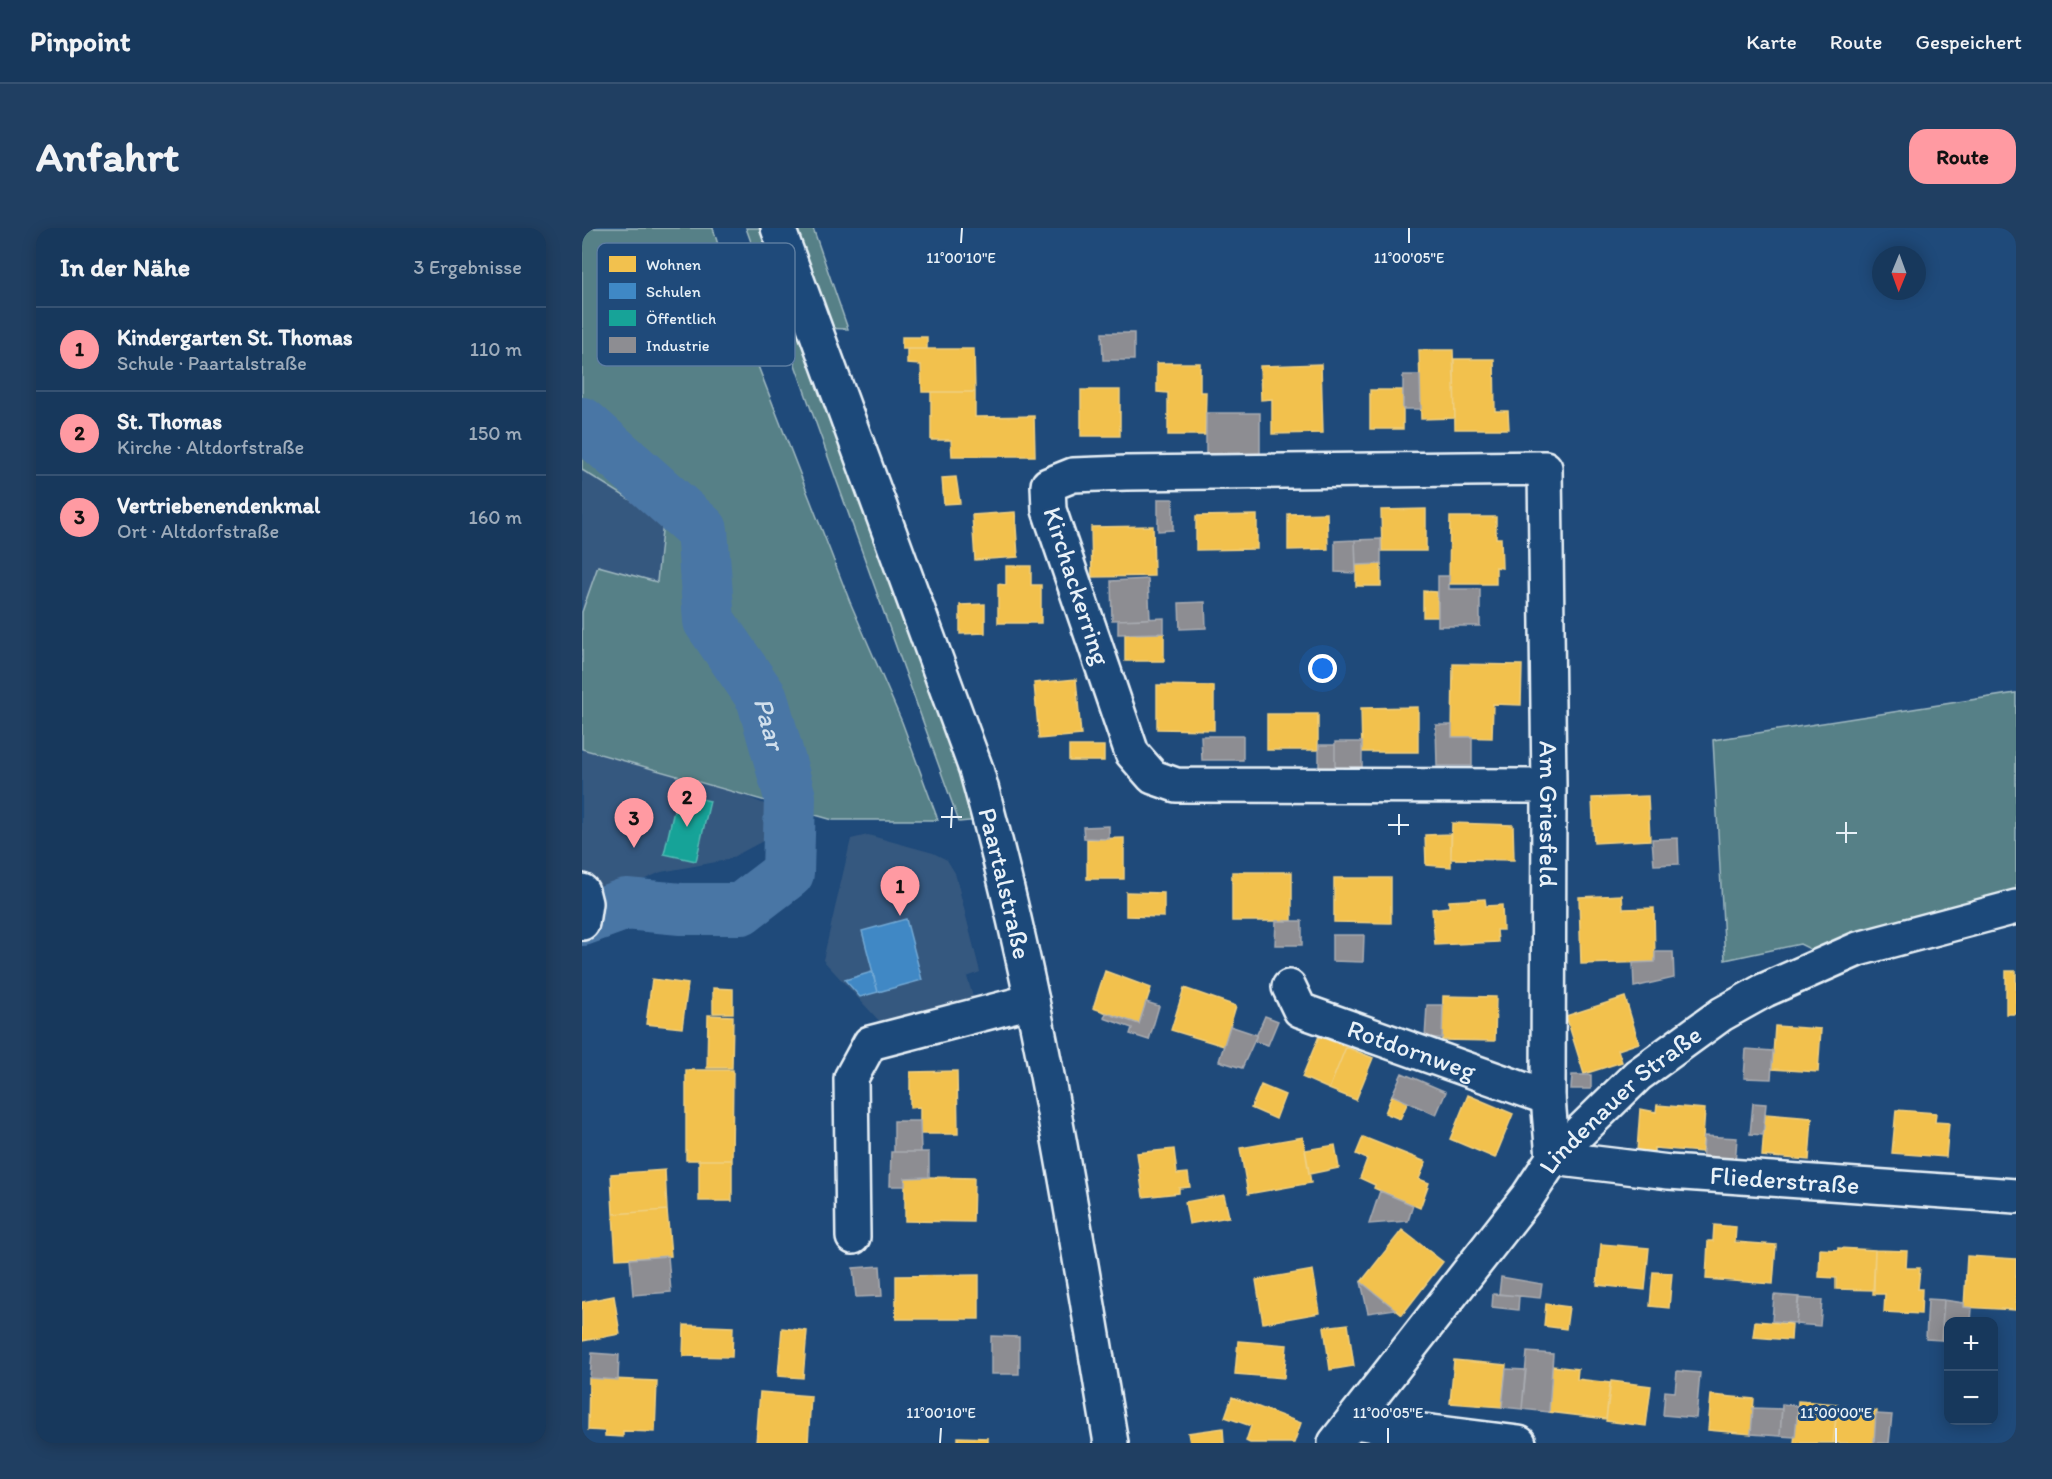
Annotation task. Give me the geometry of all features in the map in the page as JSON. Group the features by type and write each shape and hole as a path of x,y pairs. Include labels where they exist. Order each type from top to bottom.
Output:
{"street":[{"name":"Paartalstraße","path":"778,228 784,243"},
{"name":"Paartalstraße","path":"795,273 976,769 996,839 1032,1001 1073,1218 1111,1443"},
{"name":"Am Griesfeld","path":"1545,468 1549,786 1548,1098 1553,1158"},
{"name":"Kirchackerring","path":"1545,468 1115,473 1073,475 1048,485 1049,510 1132,753 1153,777 1176,785 1549,786"},
{"name":"Lindenauer Straße","path":"1344,1432 1528,1196 1553,1158 1638,1075 1722,1014 1765,990 1858,949 2016,907"},
{"name":"Rotdornweg","path":"1289,987 1300,1010 1548,1098"},
{"path":"853,1237 851,1078 870,1043 1032,1001"},
{"name":"Fliederstraße","path":"1553,1158 1669,1172 2016,1196"},
{"path":"1344,1432 1519,1443"}],"shaded area":[{"path":"582,470 663,520 657,582 598,566 582,612"},
{"path":"582,749 735,792 803,820 727,860 661,872 611,894 582,914"},
{"path":"868,835 933,853 947,860 955,873 980,972 967,977 974,1000 883,1025 823,960 851,839"}],"green space":[{"path":"582,228 713,228 717,243 597,243 597,366 758,366 850,602 902,722 938,820 833,820 582,749 582,612 598,566 657,582 663,520 582,470"},
{"path":"746,228 770,228 775,243 751,243"},
{"path":"783,228 813,228 848,329 820,328 795,260 795,243 789,243"},
{"path":"795,299 979,820 959,822 795,365"},
{"path":"2016,693 2016,895 1818,953 1800,944 1725,960 1713,740"}],"building: Wohnen":[{"path":"902,337 927,337 927,349 902,349"},
{"path":"907,349 974,349 975,392 922,392 921,365 907,364"},
{"path":"1419,350 1453,350 1455,418 1421,419"},
{"path":"1454,359 1494,359 1495,411 1508,411 1509,429 1455,429"},
{"path":"1157,363 1200,363 1200,392 1206,392 1205,435 1168,435 1168,393 1157,392"},
{"path":"1321,364 1323,433 1272,434 1272,399 1261,400 1260,366"},
{"path":"1081,390 1120,390 1120,436 1081,436"},
{"path":"1370,390 1403,390 1403,429 1370,429"},
{"path":"931,392 975,392 975,417 1034,416 1035,456 952,456 951,440 931,440"},
{"path":"956,477 960,503 944,504 942,478"},
{"path":"1426,509 1426,551 1382,551 1381,510"},
{"path":"1015,512 1018,557 975,560 972,515"},
{"path":"1327,513 1328,549 1288,550 1288,514"},
{"path":"1257,515 1257,549 1196,550 1196,516"},
{"path":"1450,517 1496,517 1496,538 1501,538 1502,568 1496,567 1496,584 1449,584"},
{"path":"1153,526 1154,576 1092,577 1091,527"},
{"path":"1381,564 1381,586 1356,586 1356,565"},
{"path":"1006,566 1031,566 1031,585 1041,585 1041,623 998,623 998,584 1006,585"},
{"path":"1423,591 1437,592 1438,617 1423,617"},
{"path":"985,604 985,633 960,634 960,605"},
{"path":"1164,633 1164,661 1125,661 1125,634"},
{"path":"1453,664 1522,665 1521,705 1493,704 1492,738 1452,737"},
{"path":"1076,679 1081,735 1039,739 1034,683"},
{"path":"1157,685 1214,686 1214,730 1157,729"},
{"path":"1418,707 1418,752 1362,752 1361,708"},
{"path":"1267,714 1318,714 1318,750 1267,750"},
{"path":"1069,746 1104,746 1104,761 1069,761"},
{"path":"1648,796 1650,840 1594,843 1592,798"},
{"path":"1452,823 1513,825 1514,860 1451,859"},
{"path":"1451,834 1451,867 1426,865 1425,835"},
{"path":"1124,838 1124,879 1087,879 1087,839"},
{"path":"1232,872 1292,872 1292,921 1232,921"},
{"path":"1334,878 1391,878 1391,923 1334,922"},
{"path":"1126,892 1164,893 1164,917 1126,916"},
{"path":"1622,895 1623,909 1654,908 1655,962 1581,964 1579,897"},
{"path":"1485,899 1486,906 1502,905 1503,930 1497,930 1498,942 1435,945 1432,909 1449,907 1449,901"},
{"path":"1105,971 1151,988 1139,1024 1093,1008"},
{"path":"2006,971 2016,971 2016,1014 2006,1014"},
{"path":"652,979 688,984 682,1028 646,1024"},
{"path":"713,988 733,989 733,1013 713,1013"},
{"path":"1184,988 1236,1006 1224,1046 1171,1030"},
{"path":"1443,996 1496,997 1495,1041 1442,1040"},
{"path":"1625,997 1639,1043 1618,1050 1622,1062 1584,1074 1566,1016"},
{"path":"708,1015 733,1016 732,1068 707,1068"},
{"path":"1775,1026 1821,1029 1818,1072 1772,1069"},
{"path":"1319,1036 1346,1047 1329,1089 1302,1077"},
{"path":"1346,1047 1373,1058 1356,1100 1329,1089"},
{"path":"686,1070 733,1070 732,1160 686,1160"},
{"path":"957,1071 958,1134 920,1134 920,1107 910,1108 910,1072"},
{"path":"1261,1085 1285,1095 1276,1119 1251,1108"},
{"path":"1392,1095 1408,1102 1400,1119 1385,1113"},
{"path":"1468,1095 1513,1114 1495,1158 1450,1139"},
{"path":"1657,1105 1705,1109 1702,1152 1654,1148 1654,1153 1637,1151 1640,1109 1656,1112"},
{"path":"1896,1110 1936,1113 1935,1122 1949,1123 1946,1157 1892,1153"},
{"path":"1765,1114 1812,1118 1809,1160 1762,1156"},
{"path":"1303,1137 1311,1183 1248,1194 1240,1148"},
{"path":"1363,1137 1426,1162 1419,1179 1429,1183 1420,1208 1374,1188 1375,1185 1360,1178 1367,1159 1356,1154"},
{"path":"1335,1145 1339,1168 1309,1174 1305,1150"},
{"path":"1174,1149 1177,1174 1188,1173 1190,1187 1179,1188 1179,1193 1143,1197 1137,1153"},
{"path":"699,1160 732,1160 732,1201 699,1201"},
{"path":"665,1170 667,1210 613,1214 611,1174"},
{"path":"905,1178 974,1178 973,1222 905,1221"},
{"path":"1224,1195 1229,1217 1189,1224 1185,1202"},
{"path":"667,1210 671,1256 616,1259 613,1214"},
{"path":"1714,1225 1736,1227 1735,1242 1776,1245 1773,1284 1706,1279 1708,1241 1713,1241"},
{"path":"1402,1230 1443,1262 1402,1315 1361,1282"},
{"path":"1601,1244 1649,1248 1645,1290 1597,1285"},
{"path":"1838,1248 1875,1250 1874,1290 1836,1289 1836,1278 1819,1277 1820,1249 1838,1250"},
{"path":"1875,1250 1907,1251 1906,1268 1920,1268 1918,1289 1922,1289 1921,1314 1884,1312 1885,1294 1873,1294"},
{"path":"1967,1256 2016,1259 2016,1310 1964,1307"},
{"path":"1313,1270 1320,1313 1263,1323 1256,1280"},
{"path":"1653,1272 1672,1273 1669,1308 1650,1306"},
{"path":"979,1275 979,1319 896,1319 896,1276"},
{"path":"614,1296 620,1334 582,1341 582,1302"},
{"path":"1546,1304 1569,1307 1566,1329 1544,1326"},
{"path":"1755,1321 1792,1324 1791,1340 1753,1337"},
{"path":"1348,1324 1354,1366 1330,1370 1324,1327"},
{"path":"684,1325 733,1327 732,1357 683,1356"},
{"path":"782,1328 807,1331 803,1378 778,1376"},
{"path":"1238,1341 1287,1345 1284,1378 1235,1374"},
{"path":"1454,1360 1506,1365 1502,1407 1450,1403"},
{"path":"1552,1366 1578,1369 1577,1379 1610,1383 1606,1419 1549,1412"},
{"path":"589,1378 657,1381 655,1432 623,1431 623,1437 605,1436 605,1431 588,1430"},
{"path":"1611,1381 1651,1386 1646,1426 1606,1421"},
{"path":"760,1392 811,1396 808,1443 756,1443"},
{"path":"1711,1395 1754,1399 1751,1434 1708,1430"},
{"path":"1232,1397 1301,1423 1294,1443 1250,1443 1246,1441 1251,1426 1225,1417"},
{"path":"1798,1401 1838,1404 1833,1443 1794,1443"},
{"path":"1837,1407 1877,1411 1874,1443 1833,1443"},
{"path":"1223,1428 1224,1443 1190,1443 1188,1433"},
{"path":"958,1437 988,1438 988,1443 958,1443"}],"building: Schulen":[{"path":"906,919 922,980 878,992 862,931"},
{"path":"872,972 878,992 860,997 845,980"}],"building: Öffentlich":[{"path":"678,793 710,801 696,861 664,854"}],"building: Industrie":[{"path":"1102,333 1134,333 1134,360 1103,360"},
{"path":"1403,375 1420,375 1421,409 1403,409"},
{"path":"1206,413 1260,413 1260,454 1206,454"},
{"path":"1158,499 1173,499 1173,530 1158,531"},
{"path":"1381,539 1381,564 1356,565 1355,540"},
{"path":"1355,540 1356,573 1335,572 1335,541"},
{"path":"1438,576 1449,576 1449,589 1480,589 1480,626 1438,626"},
{"path":"1148,579 1150,619 1112,620 1111,581"},
{"path":"1205,602 1206,628 1180,629 1179,603"},
{"path":"1164,618 1164,633 1118,634 1118,620"},
{"path":"1436,725 1452,725 1452,737 1472,737 1472,766 1437,766"},
{"path":"1201,736 1243,736 1243,760 1202,760"},
{"path":"1335,742 1362,742 1362,769 1335,769"},
{"path":"1319,745 1335,745 1335,769 1319,769"},
{"path":"1109,826 1109,839 1084,838 1083,827"},
{"path":"1678,838 1679,864 1654,865 1652,839"},
{"path":"1276,921 1302,921 1302,945 1275,945"},
{"path":"1332,935 1364,935 1363,962 1332,961"},
{"path":"1655,952 1673,952 1674,978 1634,987 1633,963 1655,962"},
{"path":"1146,1002 1159,1006 1149,1040 1130,1034 1132,1028 1104,1018 1106,1013 1139,1024"},
{"path":"1427,1005 1443,1005 1442,1038 1425,1038"},
{"path":"1265,1016 1278,1021 1268,1045 1254,1041"},
{"path":"1230,1026 1257,1035 1242,1068 1219,1061"},
{"path":"1746,1049 1773,1051 1771,1079 1744,1078"},
{"path":"1402,1073 1446,1092 1436,1115 1392,1095"},
{"path":"1572,1075 1591,1075 1591,1089 1571,1089"},
{"path":"1753,1103 1766,1104 1763,1135 1750,1134"},
{"path":"894,1121 920,1121 921,1152 894,1152"},
{"path":"1704,1136 1737,1138 1735,1164 1702,1162"},
{"path":"891,1152 929,1152 929,1177 905,1178 905,1186 890,1186"},
{"path":"1380,1191 1413,1205 1408,1221 1369,1224"},
{"path":"668,1256 671,1292 633,1295 630,1259"},
{"path":"880,1266 882,1296 856,1297 853,1268"},
{"path":"1501,1277 1542,1284 1540,1298 1499,1294"},
{"path":"1361,1282 1395,1309 1368,1313"},
{"path":"1493,1294 1519,1296 1518,1310 1492,1307"},
{"path":"1774,1295 1799,1297 1796,1323 1772,1321"},
{"path":"1798,1298 1822,1300 1820,1326 1796,1324"},
{"path":"1928,1299 1944,1300 1941,1340 1926,1339"},
{"path":"1944,1300 1964,1303 1964,1307 1972,1308 1971,1317 1944,1317 1944,1340 1941,1340"},
{"path":"991,1336 1019,1337 1019,1374 991,1374"},
{"path":"1527,1352 1553,1354 1549,1412 1522,1409"},
{"path":"592,1353 619,1355 618,1380 590,1378"},
{"path":"1506,1369 1526,1370 1522,1409 1502,1407"},
{"path":"1677,1371 1700,1373 1696,1418 1663,1415 1665,1391 1675,1392"},
{"path":"1782,1404 1798,1406 1795,1437 1780,1436"},
{"path":"1753,1408 1782,1409 1780,1436 1751,1434"},
{"path":"1876,1414 1892,1415 1889,1443 1874,1443"}],"waterway":[{"name":"Paar","path":"582,423 702,530 709,621 762,698 790,797 788,873 741,909 681,909 626,904 582,920"}],"place":[{"name":"St. Thomas","path":"687,827"},
{"name":"Vertriebenendenkmal","path":"634,848"},
{"name":"Kindergarten St. Thomas","path":"900,916"}]}
